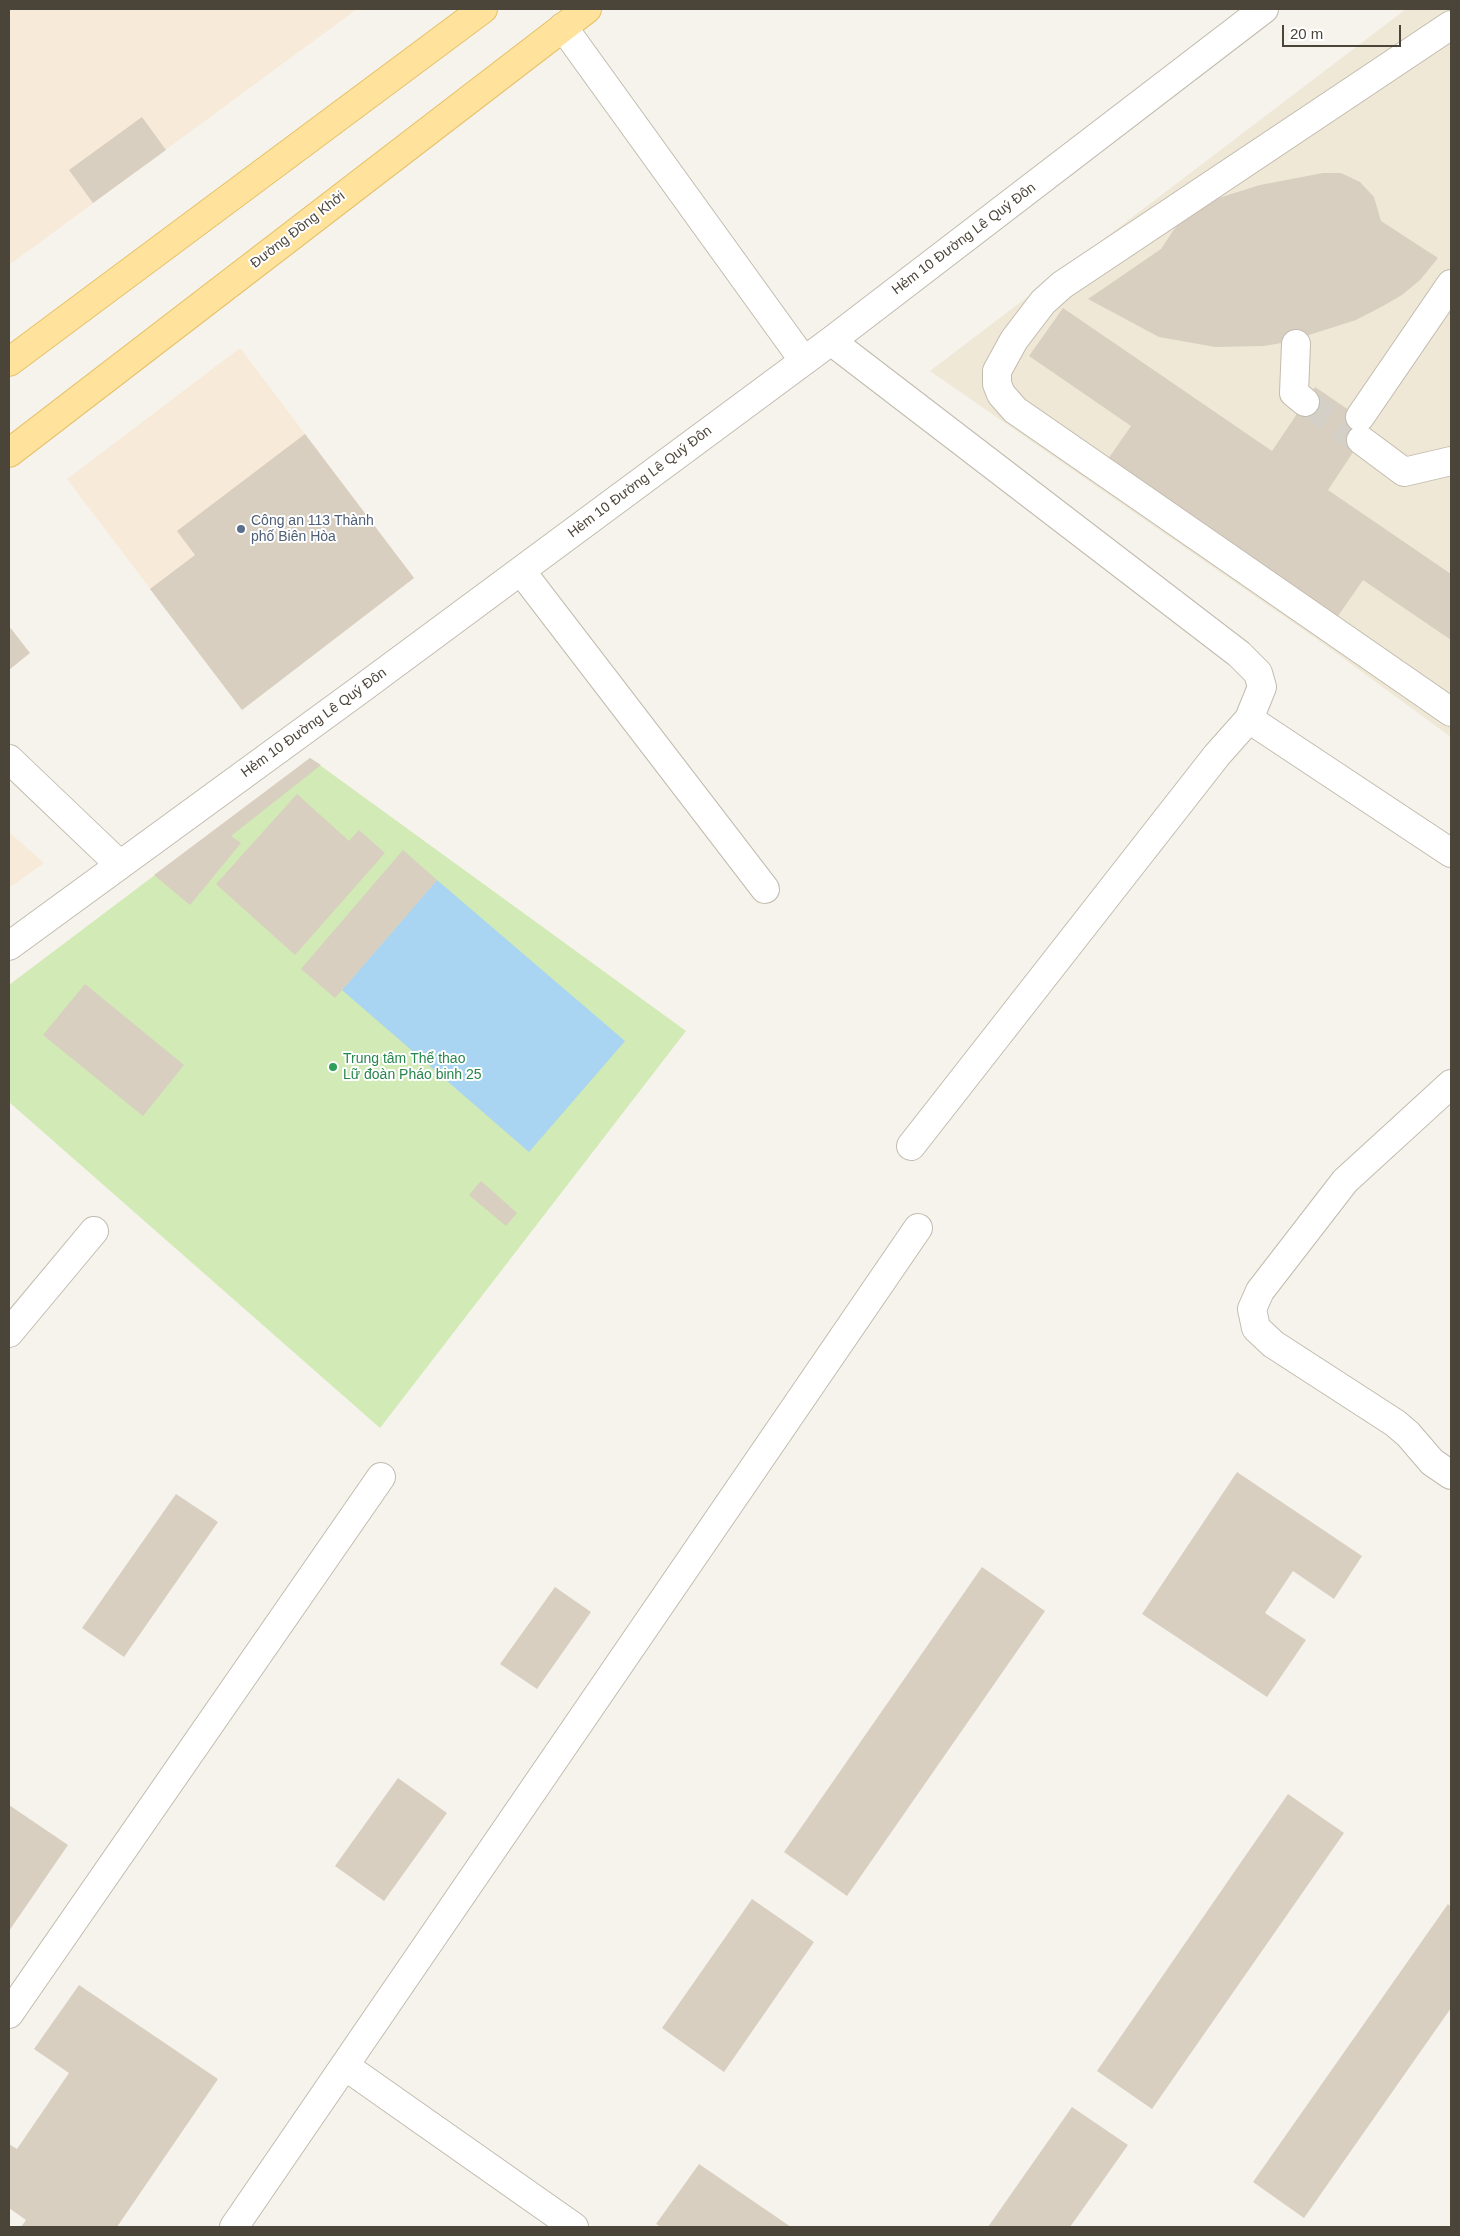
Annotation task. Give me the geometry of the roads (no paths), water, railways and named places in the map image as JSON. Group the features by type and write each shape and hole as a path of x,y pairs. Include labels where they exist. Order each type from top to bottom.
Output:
{"main road":[{"path":"9,362 483,9"},
{"name":"Đường Đồng Khởi","path":"9,453 587,9"}],"street":[{"name":"Hẻm 10 Đường Lê Quý Đôn","path":"9,946 831,341 1264,9"},
{"path":"1451,25 1062,286 1034,313 1014,340 997,372 997,384 1001,394 1015,410 1451,712"},
{"path":"563,27 804,361"},
{"path":"1451,284 1361,429 1404,472 1451,461"},
{"path":"831,341 1239,654 1258,673 1262,687 1249,719 1217,754 911,1146"},
{"path":"1296,344 1294,393 1305,402"},
{"path":"521,570 766,889"},
{"path":"1249,719 1451,853"},
{"path":"9,759 119,864"},
{"path":"1451,1084 1345,1181 1260,1290 1252,1309 1256,1328 1273,1344 1395,1423 1408,1434 1432,1462 1451,1475"},
{"path":"234,2227 918,1228"},
{"path":"9,1333 94,1231"},
{"path":"9,2014 381,1477"},
{"path":"345,2066 574,2227"}],"water":[{"path":"437,880 625,1041 529,1152 342,990"}],"tunnel":[{"path":"1305,402 1361,440"}],"place":[{"name":"Công an 113 Thành phố Biên Hòa","path":"241,529"},
{"name":"Trung tâm Thể thao Lữ đoàn Pháo binh 25","path":"333,1067"}]}
